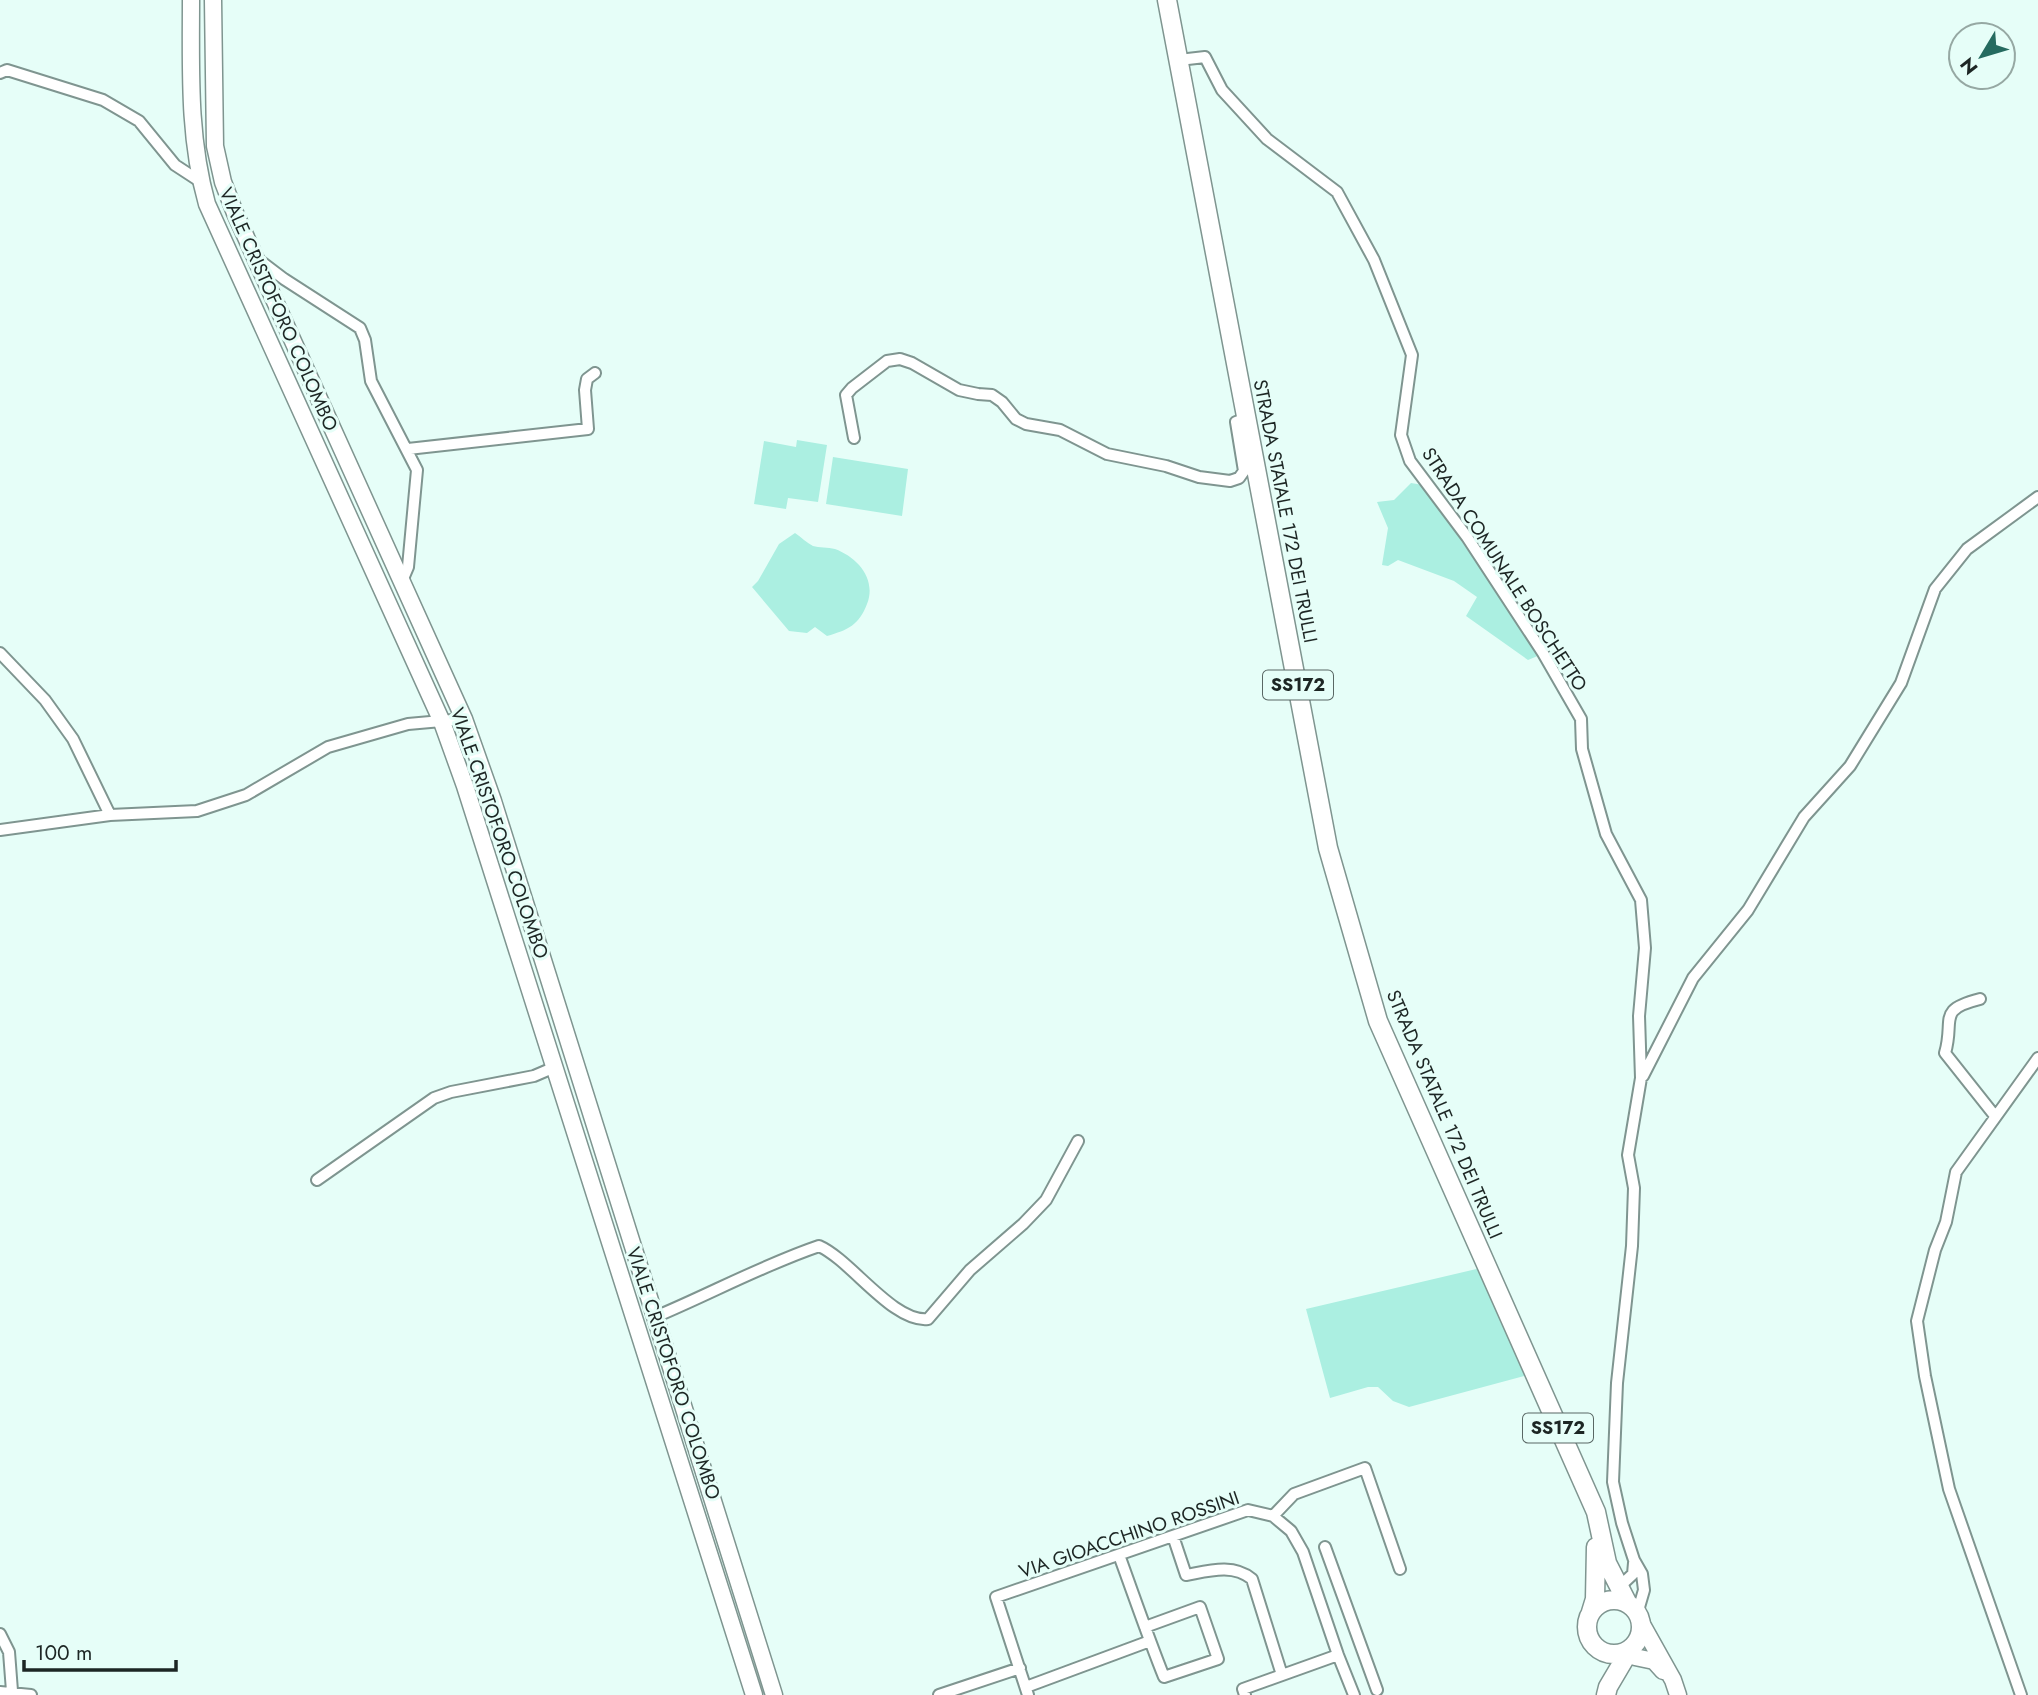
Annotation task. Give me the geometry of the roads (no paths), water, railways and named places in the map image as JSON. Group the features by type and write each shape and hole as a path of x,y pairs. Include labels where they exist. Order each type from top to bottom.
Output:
{"main road":[{"name":"VIALE CRISTOFORO COLOMBO","path":"191,0 191,111 194,149 208,205 442,722 465,786 754,1695"},
{"name":"VIALE CRISTOFORO COLOMBO","path":"214,0 215,146 222,176 255,258 464,719 493,801 774,1695"},
{"name":"STRADA STATALE 172 DEI TRULLI","path":"1167,0 1328,848 1378,1021 1596,1513 1607,1563 1635,1613"},
{"path":"201,182 222,176"},
{"path":"1596,1513 1595,1599 1588,1630 1602,1659 1607,1691"},
{"path":"1591,1612 1619,1587"},
{"path":"1606,1601 1621,1601 1635,1613 1673,1680 1676,1691"},
{"path":"1607,1691 1639,1636 1635,1613"},
{"path":"1596,1646 1604,1651 1654,1661 1676,1691"}],"street":[{"name":"STRADA COMUNALE BOSCHETTO","path":"1179,60 1205,57 1222,90 1267,139 1337,192 1374,260 1412,355 1401,435 1410,461 1467,537 1543,653 1581,719 1582,749 1606,834 1641,900 1645,948 1639,1016 1641,1078 1628,1155 1634,1188 1632,1246 1617,1383 1613,1482 1622,1523 1634,1560 1642,1574 1644,1590 1635,1613"},
{"path":"3,72 103,100 139,121 175,165 201,182"},
{"path":"255,258 360,328 365,340 371,381 417,470 408,567 402,581"},
{"path":"854,438 846,395 887,361 900,359 959,390 992,395 1016,419 1026,424 1060,430 1107,454 1166,466 1199,477 1230,481 1240,478 1244,471 1237,422 1247,418"},
{"path":"408,449 588,429 585,390 587,379 595,373"},
{"path":"1641,1078 1693,978 1748,910 1804,817 1850,766 1901,683 1935,589 1967,549 2038,497"},
{"path":"0,653 45,699 73,739 110,815"},
{"path":"0,830 110,815 197,811 246,795 328,747 408,724 464,719"},
{"path":"1980,999 1959,1004 1954,1008 1945,1053 1995,1116"},
{"path":"2021,1695 1949,1489 1925,1376 1917,1321 1935,1250 1946,1222 1956,1172 2038,1058"},
{"path":"317,1180 434,1098 451,1092 534,1076 555,1067"},
{"path":"655,1317 789,1256 819,1246 837,1257 885,1300 919,1320 928,1318 970,1270 1046,1200 1078,1141"},
{"path":"663,1408 682,1402"},
{"path":"1354,1695 1303,1552 1291,1531 1273,1516 1294,1494 1365,1468 1400,1569"},
{"name":"VIA GIOACCHINO ROSSINI","path":"1020,1668 996,1597 1248,1510 1273,1516"},
{"path":"1173,1536 1186,1575 1227,1569 1241,1570 1252,1579 1282,1675"},
{"path":"1325,1547 1377,1690"},
{"path":"1119,1555 1145,1628 1164,1677 1218,1659 1200,1607 1145,1628"},
{"path":"1619,1587 1633,1574 1634,1560"},
{"path":"1316,1592 1339,1584"},
{"path":"0,1634 9,1652 12,1692"},
{"path":"939,1695 1020,1668 1027,1691 1150,1641"},
{"path":"1245,1695 1243,1689 1338,1655"},
{"path":"0,1692 31,1695"}]}
